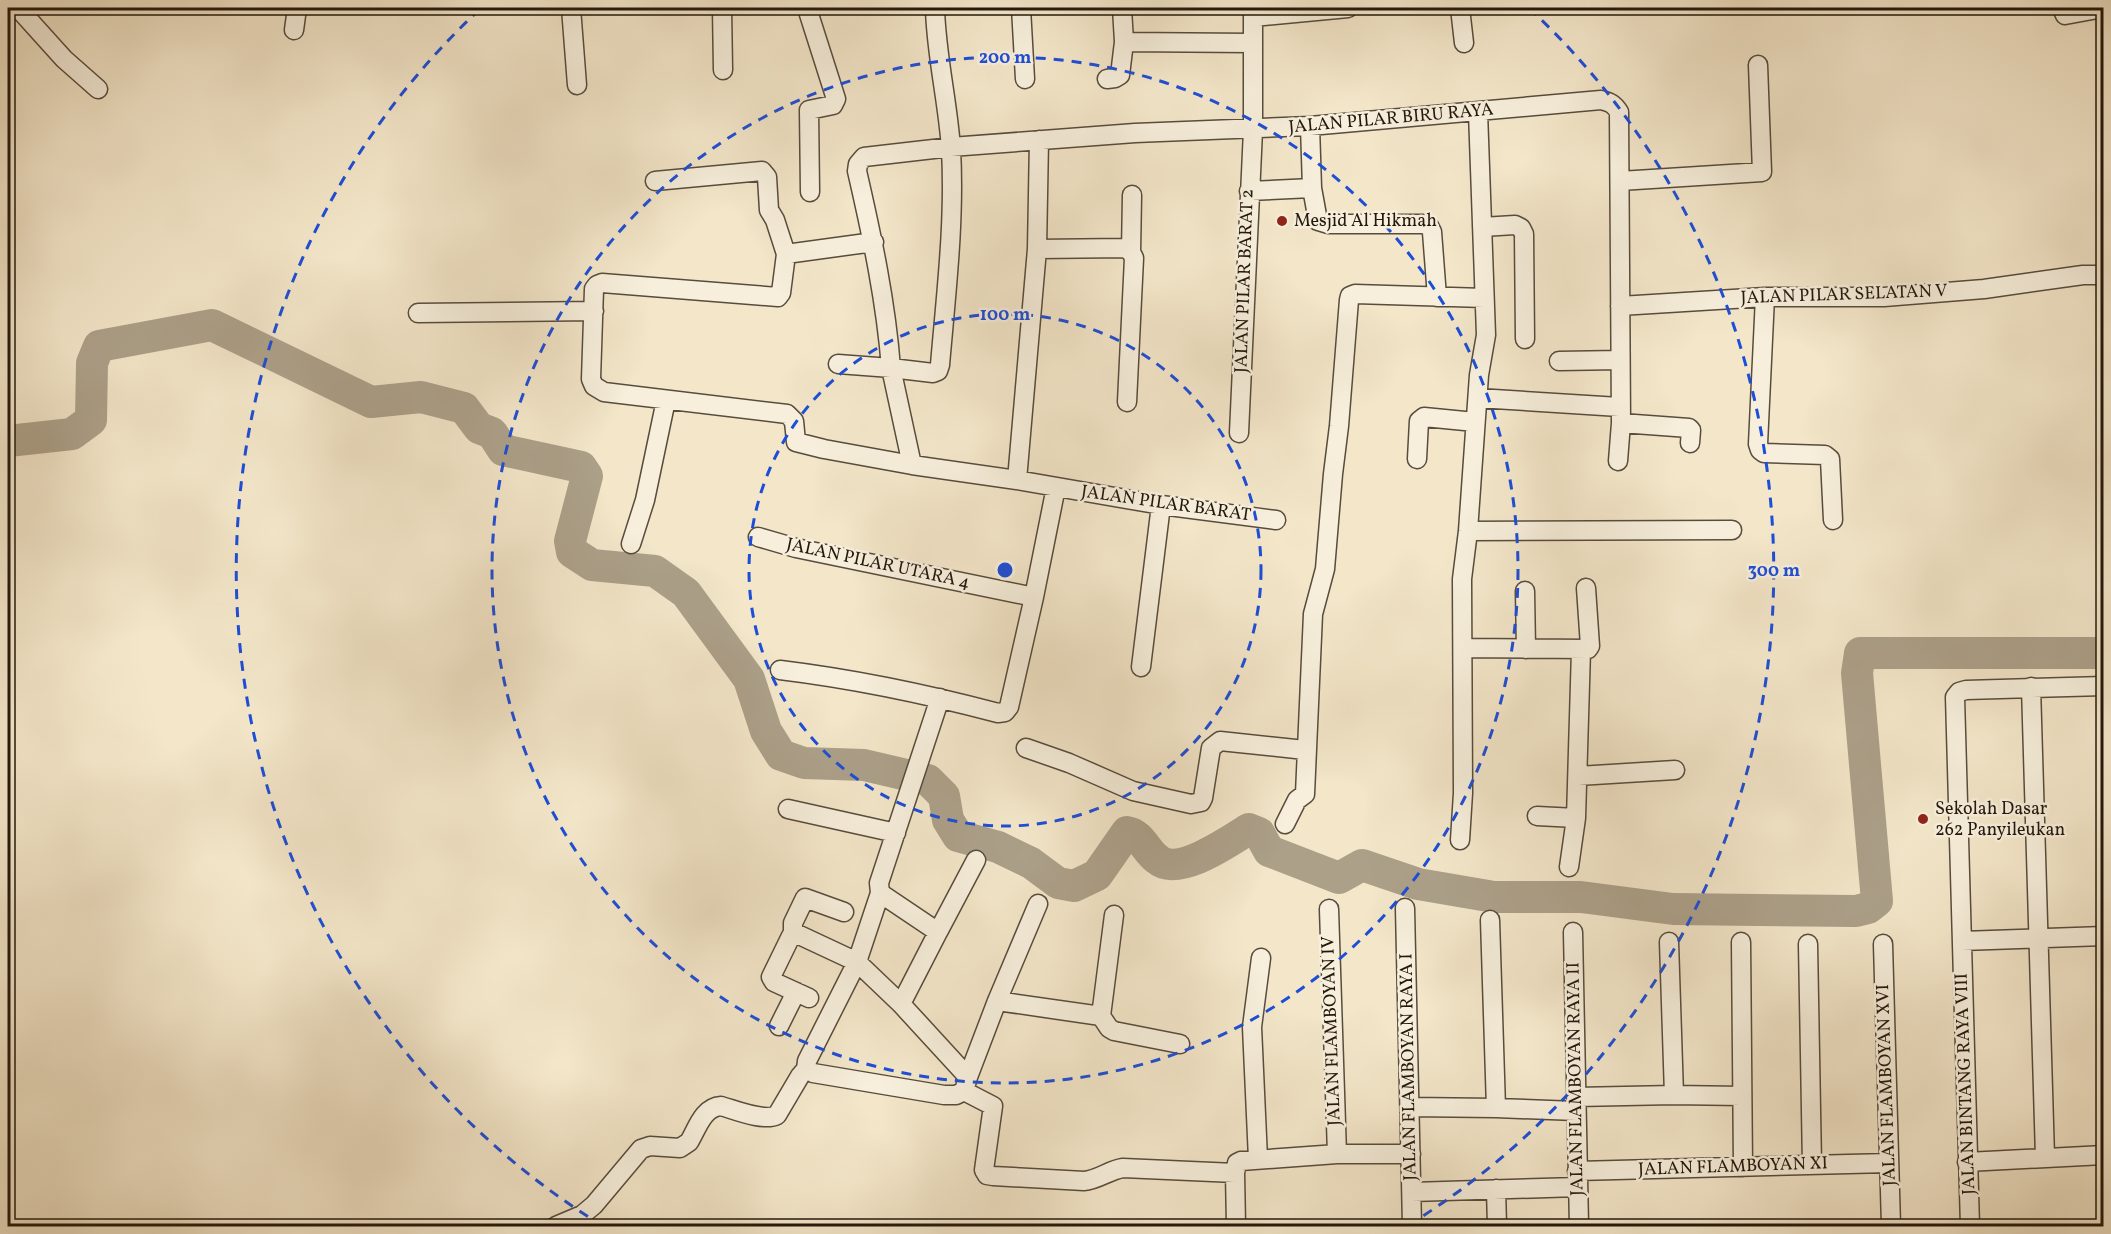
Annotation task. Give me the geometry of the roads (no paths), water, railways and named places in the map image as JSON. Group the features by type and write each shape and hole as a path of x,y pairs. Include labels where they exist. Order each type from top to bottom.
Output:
{"street":[{"path":"18,8 64,59 99,89"},
{"path":"294,30 297,8"},
{"path":"571,8 577,85"},
{"path":"722,8 723,70"},
{"path":"807,8 836,99 833,105 809,110 810,192"},
{"path":"838,364 933,373 938,371 940,365 951,245 951,147 935,28 935,8"},
{"path":"1021,8 1025,79"},
{"path":"1107,79 1120,75 1124,42 1122,8"},
{"path":"1253,12 1348,8"},
{"path":"1460,8 1464,43"},
{"path":"2066,18 2103,8"},
{"name":"JALAN PILAR BARAT 2","path":"1239,433 1253,130 1253,12"},
{"path":"1124,42 1252,43"},
{"path":"1620,181 1762,172 1758,65"},
{"name":"JALAN PILAR BIRU RAYA","path":"874,242 857,171 860,160 864,157 1039,140 1135,133 1253,130 1601,100 1610,102 1620,112 1618,461"},
{"path":"1460,840 1463,793 1462,579 1468,531 1479,375 1486,335 1478,112"},
{"path":"1310,126 1312,188 1316,217 1322,223 1423,224 1429,226 1432,232 1437,297"},
{"path":"1017,480 1037,249 1039,140"},
{"path":"632,544 645,500 666,400 604,392 594,386 591,379 594,289 602,283 778,297 782,293 786,254 776,220 769,210 766,177 762,171 656,181"},
{"path":"1249,191 1312,188"},
{"path":"1127,402 1134,258 1131,252 1132,195"},
{"path":"1482,227 1515,225 1521,228 1524,234 1525,339"},
{"path":"786,254 874,242 891,369 912,465"},
{"path":"1037,249 1125,248 1131,252"},
{"name":"JALAN PILAR SELATAN V","path":"1620,306 1765,297 1884,297 1984,289 2083,275 2103,275"},
{"path":"1285,824 1297,800 1305,794 1305,750 1313,614 1325,568 1338,443 1348,300 1355,294 1485,298"},
{"path":"1765,297 1758,444 1764,453 1825,455 1830,459 1833,520"},
{"path":"418,313 594,311"},
{"path":"1558,361 1620,360"},
{"path":"1478,398 1620,415 1689,428 1691,430 1690,443"},
{"name":"JALAN PILAR BARAT","path":"666,400 787,414 794,421 794,438 798,443 912,465 1017,480 1161,505 1276,520"},
{"path":"1417,459 1421,418 1475,422"},
{"path":"780,670 841,677 998,713 1005,712 1009,708 1056,487"},
{"path":"1141,667 1161,505"},
{"path":"1468,531 1732,530"},
{"name":"JALAN PILAR UTARA 4","path":"758,537 796,548 1034,597"},
{"path":"1463,648 1581,651 1588,649 1590,646 1586,588"},
{"path":"1525,591 1526,649"},
{"path":"1569,867 1576,818 1581,651"},
{"path":"2045,1157 2031,687 2103,686"},
{"name":"JALAN BINTANG RAYA VIII","path":"1970,1227 1955,697 1959,692 1966,690 2031,687"},
{"path":"556,1227 582,1215 594,1205 641,1149 650,1146 680,1148 684,1146 714,1106 763,1117 772,1118 777,1115 806,1069 807,1061 857,962 880,893 879,883 940,698"},
{"path":"1026,748 1069,763 1133,791 1191,804 1201,802 1203,798 1211,748 1220,741 1305,750"},
{"path":"1578,776 1675,770"},
{"path":"788,809 896,833"},
{"path":"1536,816 1576,818"},
{"path":"901,1004 976,860"},
{"path":"880,893 938,932"},
{"path":"779,1026 802,995 774,982 771,977 793,934 793,923 805,898 844,912"},
{"path":"806,1069 944,1095 956,1095 966,1084 997,1000 1038,904"},
{"name":"JALAN FLAMBOYAN RAYA I","path":"1405,908 1412,1227"},
{"name":"JALAN FLAMBOYAN IV","path":"1329,909 1337,1154"},
{"path":"1114,915 1101,1016 1109,1028 1114,1031 1180,1044"},
{"path":"1490,920 1496,1108"},
{"name":"JALAN FLAMBOYAN RAYA II","path":"1573,932 1579,1227"},
{"path":"793,934 798,933 857,962 901,1004 966,1084 993,1106 984,1170 987,1175 1090,1181 1113,1170 1123,1168 1235,1173"},
{"path":"1962,941 2103,936"},
{"path":"1669,942 1674,1095"},
{"path":"1741,942 1743,1167"},
{"path":"1808,944 1812,1165"},
{"name":"JALAN FLAMBOYAN XVI","path":"1883,944 1891,1227"},
{"path":"1258,1159 1252,1026 1261,958"},
{"path":"997,1000 1101,1016"},
{"path":"1410,1107 1496,1108 1576,1104 1674,1095 1742,1096"},
{"path":"1236,1227 1235,1173 1237,1163 1258,1159 1337,1154 1411,1154"},
{"path":"1967,1162 2103,1155"},
{"name":"JALAN FLAMBOYAN XI","path":"1412,1192 1496,1189 1577,1179 1743,1167 1889,1163"},
{"path":"1496,1189 1497,1227"}],"waterway":[{"path":"8,441 72,434 91,420 92,363 99,346 212,325 371,402 421,397 464,408 479,428 492,433 503,450 581,467 587,476 570,541 572,552 592,565 655,571 686,593 749,679 766,731 781,755 804,763 864,765 928,780 944,796 948,820 958,836 998,847 1031,863 1058,883 1074,886 1097,875 1127,832 1140,839 1157,859 1166,864 1178,864 1204,855 1249,829 1259,833 1269,851 1339,878 1362,865 1418,884 1494,897 1581,897 1673,909 1856,911 1868,908 1877,901 1857,673 1860,653 2104,653"}],"place":[{"name":"Mesjid Al Hikmah","path":"1282,221"},
{"name":"Sekolah Dasar 262 Panyileukan","path":"1923,819"}]}
